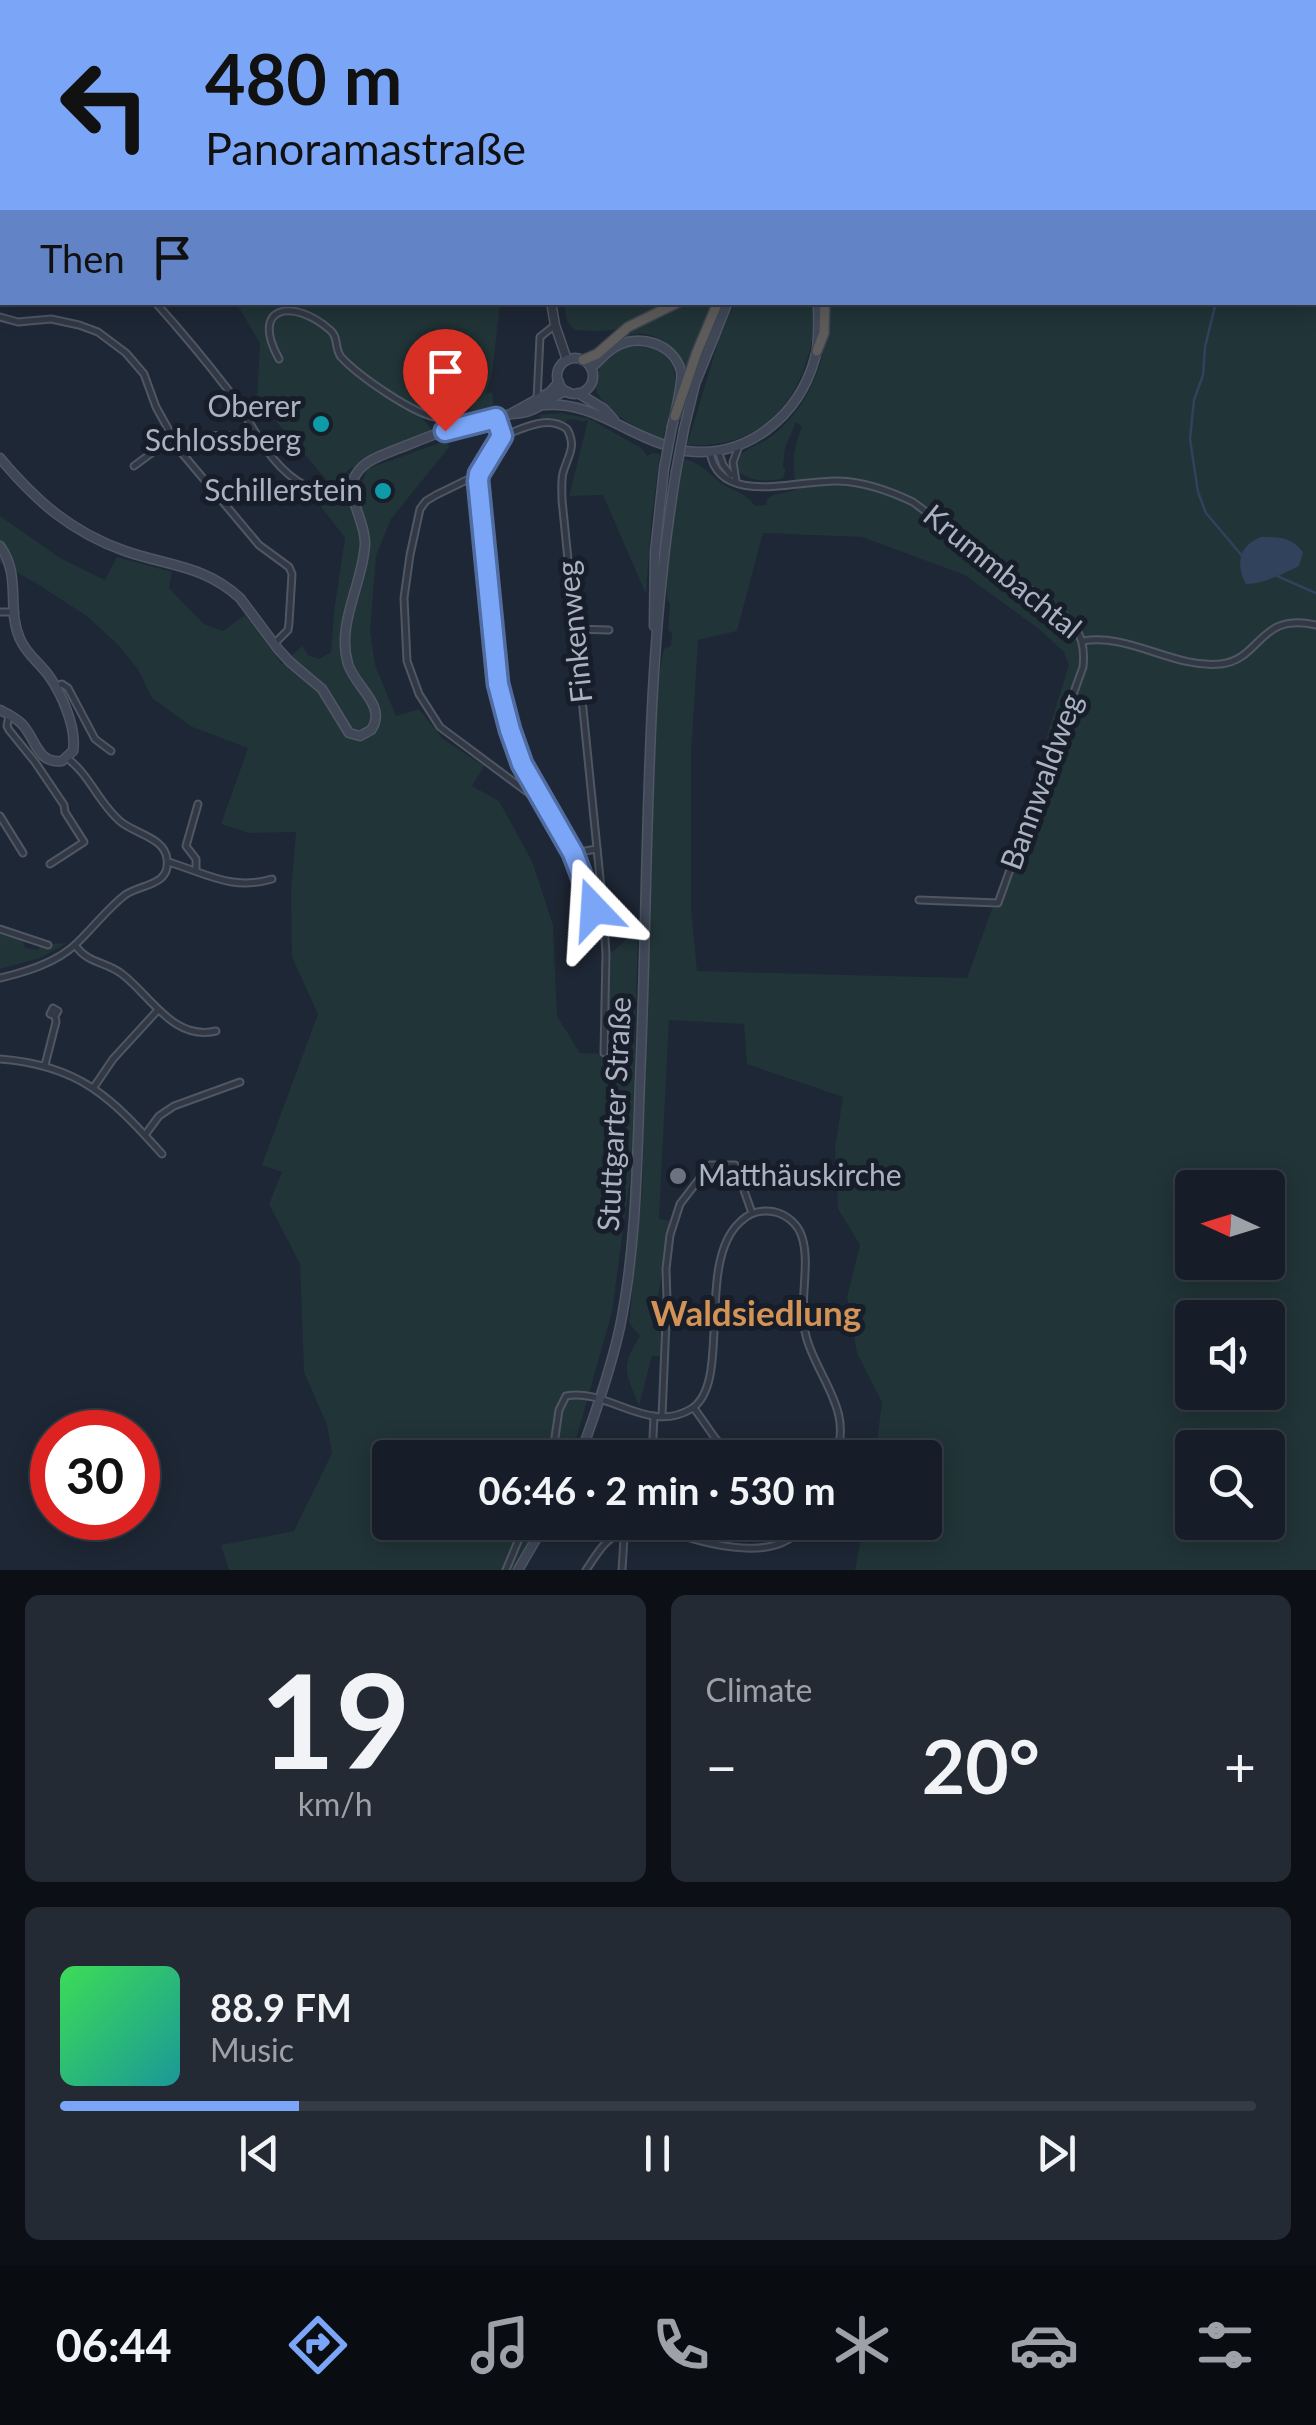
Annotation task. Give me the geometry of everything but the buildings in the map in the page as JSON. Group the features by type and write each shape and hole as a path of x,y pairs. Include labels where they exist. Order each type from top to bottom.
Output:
{"highway":[{"path":"583,360 597,354 628,327 673,305"},
{"path":"673,421 717,305"},
{"path":"817,351 824,334 822,305"}],"main road":[{"name":"Stuttgarter Straße","path":"659,557 695,384 727,305"},
{"name":"Stuttgarter Straße","path":"585,1440 600,1400 622,1315 633,1227 664,470 682,380 681,371 663,347 653,342 630,341 610,350 591,368"},
{"path":"686,450 714,452 740,445 771,428 803,389 817,351"},
{"path":"539,402 559,382 559,368 566,360 583,360 593,374 590,385 617,423"},
{"path":"559,382 604,409"},
{"path":"0,458 42,504 68,524 116,547 222,582 240,598 290,662 322,689 349,733 364,735 374,726 375,707 354,678 346,652 347,621 365,542 351,486 356,474 370,461 445,431 512,413 590,385"},
{"path":"539,402 581,408 662,444"},
{"path":"0,546 10,562 17,633 56,687 74,738 74,751 58,762 44,758 23,725 0,710"},
{"path":"518,1570 536,1540"}],"street":[{"path":"158,305 230,392 255,436 292,477 308,487 326,490 351,486"},
{"path":"551,305 566,360"},
{"path":"279,358 271,341 271,322 281,310 297,310 330,330 340,356 422,415 438,418 462,405"},
{"path":"0,317 18,322 51,320 98,332 126,353 144,374 156,407 181,452 259,545 289,566 290,623 276,646"},
{"path":"539,402 540,337 554,325"},
{"path":"438,418 445,431"},
{"path":"496,418 502,436 479,474 498,684 522,764 573,853 594,909 603,908"},
{"name":"Finkenweg","path":"502,436 546,422 561,424 570,433 573,448 562,488 603,908 604,1053"},
{"path":"134,466 174,440 190,436 255,436"},
{"path":"736,481 733,462 740,445"},
{"path":"714,452 736,481"},
{"path":"479,474 436,494 420,509 404,598 407,661 418,694 440,727 534,796 538,795"},
{"name":"Krummbachtal","path":"736,481 764,487 842,480 901,496 1069,620 1078,628 1083,642 1102,640 1188,661 1224,664 1246,652 1276,626 1295,622 1316,625"},
{"path":"0,612 15,612"},
{"path":"574,629 609,630"},
{"name":"Bannwaldweg","path":"918,900 998,903 1083,667 1083,642"},
{"path":"56,687 62,684 68,688 94,738 110,751"},
{"path":"9,715 9,730 35,762 84,842 50,864"},
{"path":"0,978 50,961 74,946 125,895 160,880 165,873 168,862 162,847 113,815 67,758"},
{"path":"196,871 198,862 186,846 198,804"},
{"path":"0,816 23,853"},
{"path":"573,853 597,850"},
{"path":"168,862 240,883 272,879"},
{"path":"0,930 48,946"},
{"path":"74,946 84,957 120,972 157,1011 192,1030 216,1031"},
{"path":"94,1088 113,1059 157,1011"},
{"path":"45,1065 55,1016"},
{"path":"0,1060 45,1065 72,1075 94,1088 162,1154"},
{"path":"145,1134 174,1106 240,1082"},
{"path":"655,1440 668,1246 680,1204 710,1165 735,1165 752,1213"},
{"path":"555,1440 559,1410 566,1396 582,1395 658,1416 694,1408 703,1395 710,1370 721,1257 734,1227 752,1213 762,1211 782,1214 801,1234 806,1336 832,1393 840,1420 839,1440"},
{"path":"694,1408 717,1440"},
{"path":"506,1570 518,1540"},
{"path":"586,1570 609,1540"},
{"path":"622,1570 624,1540"},
{"path":"690,1540 744,1556"},
{"path":"788,1548 795,1540"}],"green space":[{"path":"237,305 500,305 486,394 492,392 494,410 481,414 468,409 475,402 472,393 451,381 426,406 423,419 433,431 378,452 331,485 257,399 260,343"},
{"path":"564,305 662,305 614,330 575,330 567,321"},
{"path":"687,305 711,305 685,370 672,347 645,334 623,339 593,361 627,334"},
{"path":"734,305 816,305 807,359 784,406 744,436 718,444 687,445 720,336"},
{"path":"829,305 1316,305 1316,1570 855,1570 861,1540 942,1540 942,1440 877,1440 882,1402 857,1353 847,1297 860,1245 838,1209 835,1148 843,1097 747,1064 744,1024 669,1020 659,1219 672,1221 652,1328 663,1330 662,1356 652,1356 639,1406 627,1364 640,1336 629,1323 642,1191 656,715 664,649 671,646 666,586 675,510 684,459 699,465 755,506 766,505 773,495 796,490 794,458 802,427 796,422 785,448 783,478 753,479 738,471 736,460 787,422 808,392 822,358","holes":["763,533 862,537 965,575 1039,629 1064,652 1069,665 1001,884 967,978 697,971 691,909 691,755 698,640 737,631"]},
{"path":"642,345 658,351 674,371 674,397 663,439 618,416 596,390 599,370 607,358 626,347"},
{"path":"560,413 588,418 643,449 647,456 660,454 646,594 603,495 569,496 588,420 565,422 539,415"},
{"path":"445,441 450,446 391,519 376,556 370,631 375,665 396,716 419,709 443,739 484,766 472,786 499,801 532,861 553,925 557,1016 580,1053 605,1054 611,953 638,929 632,1163 612,1312 576,1440 372,1440 372,1540 535,1540 514,1570 229,1570 221,1545 294,1531 332,1453 327,1425 304,1372 300,1264 269,1204 282,1172 262,1165 318,1014 292,957 291,891 296,832 249,833 221,824 248,748 192,727 152,698 139,671 88,617 0,563 0,516 60,558 105,580 117,557 172,572 169,588 204,624 223,631 245,615 282,664 302,646 308,655 319,659 331,652 345,538 313,496 358,491 367,469"},
{"path":"0,934 23,941 25,948 38,950 67,943 40,958 0,969"}],"water":[{"path":"1261,537 1294,543 1303,552 1299,566 1266,581 1246,584 1241,556 1248,545"}],"waterway":[{"path":"1215,305 1203,375 1194,400 1190,439 1198,492 1206,513 1243,557"},
{"path":"1277,576 1316,593"}],"place":[{"name":"Oberer Schlossberg","path":"321,424"},
{"name":"Schillerstein","path":"383,491"},
{"name":"Matthäuskirche","path":"678,1176"}],"district":[{"name":"Waldsiedlung","path":"756,1314"}],"route":[{"path":"445,431 496,418 498,423 502,436 478,481 498,684 522,764 573,853 594,909"}]}
